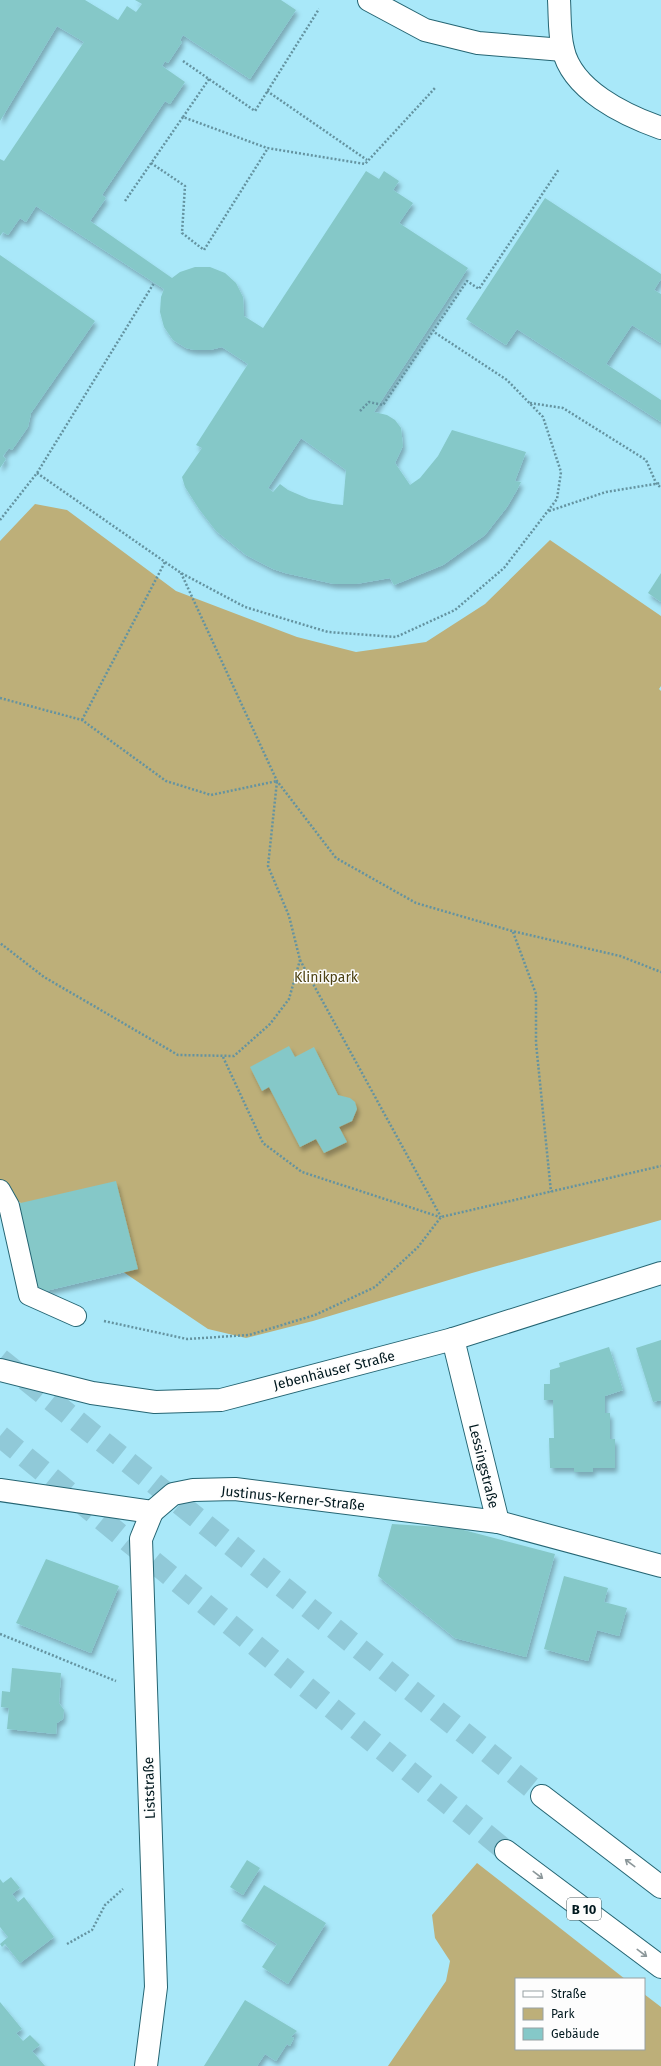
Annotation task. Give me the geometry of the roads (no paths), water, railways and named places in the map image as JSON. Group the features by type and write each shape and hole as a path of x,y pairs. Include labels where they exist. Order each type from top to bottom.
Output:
{"main road":[{"path":"369,0 425,30 478,43 563,50"},
{"path":"559,0 563,50 577,80 602,99 661,128"},
{"name":"Jebenhäuser Straße","path":"0,1370 92,1393 155,1402 221,1400 453,1340 661,1273"},
{"name":"Lessingstraße","path":"453,1340 498,1522 661,1566"},
{"name":"Justinus-Kerner-Straße","path":"152,1512 173,1494 193,1490 235,1489 498,1522"},
{"path":"0,1490 152,1512"},
{"name":"Liststraße","path":"146,2066 156,1987 141,1539 152,1512"},
{"path":"542,1796 661,1887"},
{"name":"B 10","path":"506,1851 661,1967"}],"lane":[{"path":"0,1190 8,1206 29,1295 76,1316"}],"tunnel":[{"path":"0,1359 542,1796"},
{"path":"0,1436 506,1851"}],"park label":[{"name":"Klinikpark","path":"326,977"}]}
